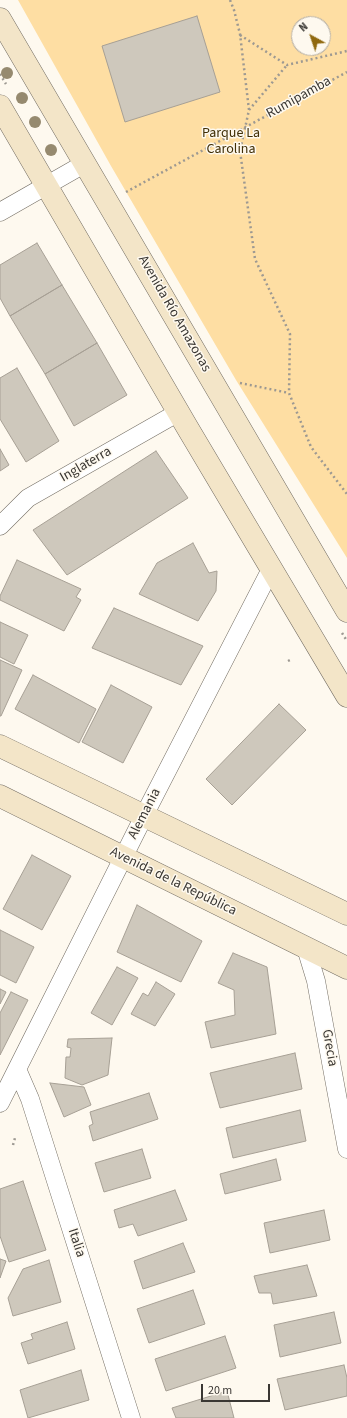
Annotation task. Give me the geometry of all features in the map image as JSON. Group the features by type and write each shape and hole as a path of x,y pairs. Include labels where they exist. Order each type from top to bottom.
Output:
{"main road":[{"name":"Avenida Río Amazonas","path":"0,19 84,164 109,202 347,610"},
{"path":"0,106 347,696"},
{"path":"0,746 347,914"},
{"name":"Avenida de la República","path":"0,796 347,968"}],"street":[{"path":"0,212 46,184 84,164"},
{"name":"Inglaterra","path":"0,526 28,498 179,412"},
{"name":"Alemania","path":"0,1103 144,815 271,569"},
{"name":"Grecia","path":"306,948 316,981 347,1149"},
{"name":"Italia","path":"17,1069 30,1099 131,1418"}],"path":[{"path":"230,0 240,34 249,110 240,151 255,259 290,334 289,393 311,447 347,494"},
{"path":"240,34 287,65"},
{"path":"249,110 287,65 347,51"},
{"name":"Rumipamba","path":"124,193 347,72"},
{"path":"234,381 289,393"},
{"path":"288,661 292,659"},
{"path":"13,1145 15,1138"}],"green space":[{"name":"Parque La Carolina","path":"18,0 347,0 347,558 236,380 111,166"}],"building":[{"path":"197,16 220,92 125,122 102,46"},
{"path":"37,243 62,285 10,316 0,298 0,265"},
{"path":"62,285 97,343 45,374 10,316"},
{"path":"97,343 127,395 74,426 45,374"},
{"path":"17,368 59,441 26,462 0,419 0,378"},
{"path":"0,449 9,465 0,471"},
{"path":"156,451 188,498 67,575 33,530"},
{"path":"193,543 209,573 217,571 216,591 198,621 139,594 157,563"},
{"path":"17,560 81,589 76,597 81,600 64,631 0,600 0,596"},
{"path":"114,608 203,646 181,685 92,648"},
{"path":"0,622 28,635 14,664 0,657"},
{"path":"0,660 22,670 1,716 0,716"},
{"path":"33,675 96,709 79,743 15,709"},
{"path":"111,685 152,707 123,763 82,742"},
{"path":"279,704 306,730 232,805 206,779"},
{"path":"32,855 71,876 42,930 3,909"},
{"path":"137,905 202,941 181,982 117,952"},
{"path":"0,930 34,947 16,983 0,975"},
{"path":"233,953 267,967 276,1034 211,1048 205,1022 235,1015 234,990 218,983"},
{"path":"117,967 138,978 112,1025 91,1013"},
{"path":"156,982 175,994 155,1026 131,1014 143,993 148,996"},
{"path":"0,989 6,992 0,1004"},
{"path":"11,992 28,1000 0,1055 0,1013"},
{"path":"112,1038 108,1075 82,1085 65,1078 66,1057 70,1057 71,1048 67,1047 68,1039"},
{"path":"295,1053 302,1089 220,1108 210,1073"},
{"path":"50,1083 84,1087 91,1105 64,1117"},
{"path":"149,1093 158,1119 93,1141 89,1126 93,1124 90,1112"},
{"path":"300,1110 306,1141 233,1158 226,1128"},
{"path":"142,1149 151,1178 104,1192 95,1163"},
{"path":"276,1159 281,1180 225,1194 220,1174"},
{"path":"23,1181 46,1250 9,1262 0,1236 0,1189"},
{"path":"175,1190 187,1220 138,1236 133,1224 119,1228 114,1210"},
{"path":"324,1210 330,1240 270,1253 264,1223"},
{"path":"183,1243 195,1272 143,1289 134,1261"},
{"path":"0,1259 6,1261 0,1278"},
{"path":"49,1260 61,1302 13,1316 8,1298 23,1269"},
{"path":"307,1265 317,1296 273,1304 271,1293 259,1293 254,1276"},
{"path":"193,1290 205,1324 149,1343 137,1309"},
{"path":"334,1312 341,1343 280,1357 274,1325"},
{"path":"67,1322 75,1349 28,1364 21,1343 33,1339 31,1334"},
{"path":"225,1336 236,1368 166,1391 155,1359"},
{"path":"344,1365 347,1378 347,1396 285,1410 277,1379"},
{"path":"81,1370 89,1400 28,1418 20,1390"},
{"path":"227,1391 234,1418 176,1418 172,1408"}]}
